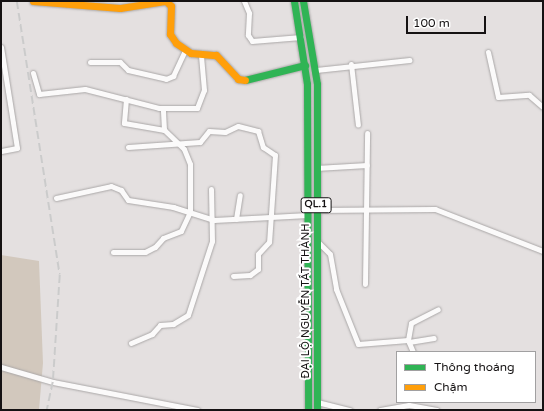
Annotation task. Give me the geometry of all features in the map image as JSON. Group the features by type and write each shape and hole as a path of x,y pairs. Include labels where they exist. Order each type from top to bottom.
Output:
{"main road":[{"path":"33,1 128,7 168,2 171,37 185,50 201,54 216,55 234,76 247,80 306,68 316,70"},
{"name":"ĐẠI LỘ NGUYỄN TẤT THÀNH","path":"294,1 302,37 306,68 308,410"},
{"name":"ĐẠI LỘ NGUYỄN TẤT THÀNH","path":"303,1 316,70 317,410"},
{"path":"308,212 316,210"}],"street":[{"path":"244,1 249,13 248,35 252,41 302,37"},
{"path":"1,48 17,148 1,151"},
{"path":"90,62 120,62 128,70 166,79 173,76 185,50"},
{"path":"488,52 498,97 529,95 543,107"},
{"path":"33,73 39,94 85,89 163,109 200,106 204,81 201,54"},
{"path":"316,70 351,64 409,60"},
{"path":"351,64 358,125"},
{"path":"113,252 145,252 155,247 163,238 181,231 190,212 190,164 177,144 164,130 124,123 126,99"},
{"path":"163,109 164,130"},
{"path":"128,147 200,142 208,131 225,132 238,126 258,131 263,147 275,153 269,242 258,254 258,269 250,275 233,276"},
{"path":"366,284 367,133"},
{"path":"316,168 367,165"},
{"path":"56,198 111,186 121,190 128,200 190,212 214,220 271,217 308,212"},
{"path":"131,343 152,334 160,325 174,324 188,315 210,250 214,220 211,189"},
{"path":"236,219 240,195"},
{"path":"316,210 366,211 434,209 543,251"},
{"path":"316,241 330,254 336,289 358,344 434,338"},
{"path":"413,351 409,341 412,321 438,309"},
{"path":"1,368 53,382 197,410"},
{"path":"317,402 350,410"},
{"path":"380,410 409,405 438,410"}],"shaded area":[{"path":"1,255 39,261 43,363 39,410 1,410"}],"railway":[{"path":"17,1 60,275 53,382 47,410"}],"traffic: fast":[{"path":"294,1 307,84 308,410"},
{"path":"303,1 317,84 317,410"},
{"path":"245,80 305,65"}],"traffic: slow":[{"path":"33,1 120,8 166,1 171,6 170,34 176,43 191,53 216,55 238,79 245,80"}]}
